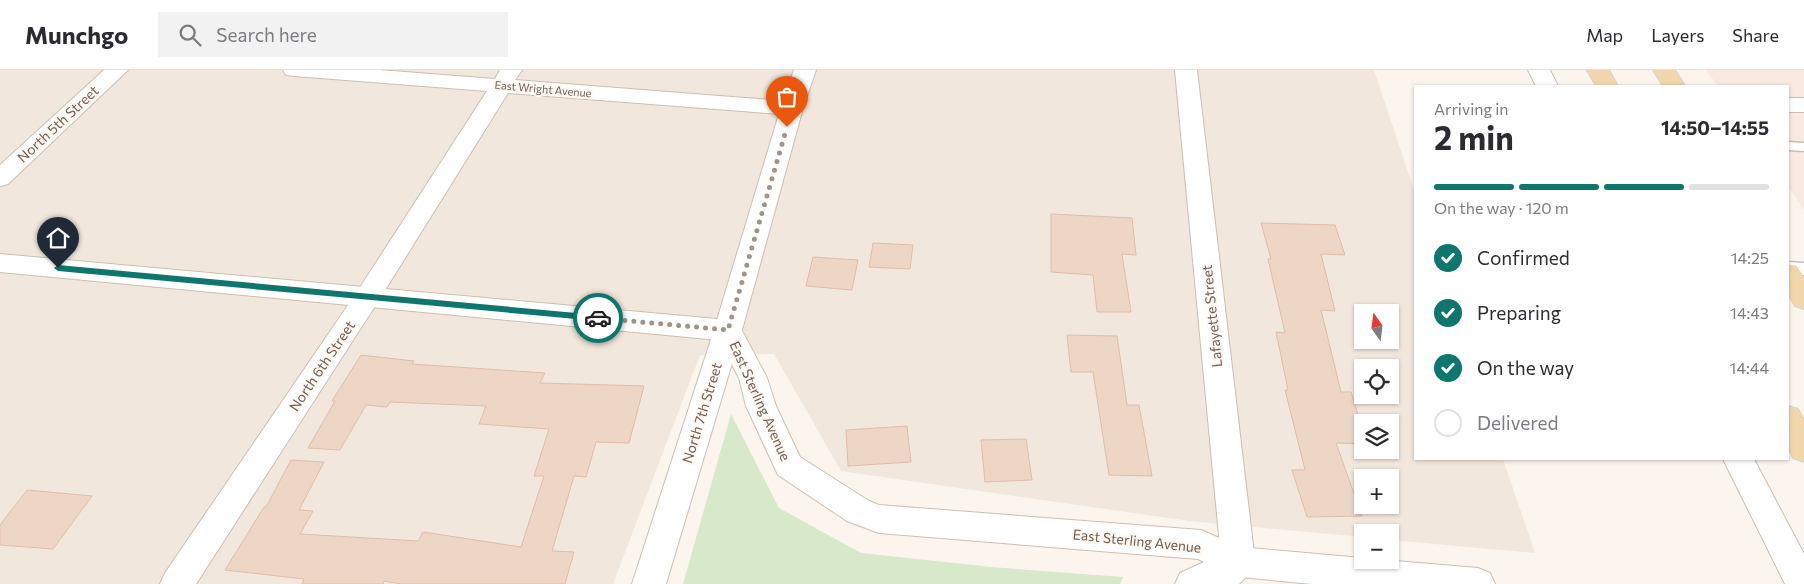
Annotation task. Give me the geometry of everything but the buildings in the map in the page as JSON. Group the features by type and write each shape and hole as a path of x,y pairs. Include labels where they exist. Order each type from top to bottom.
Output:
{"main road":[{"path":"1598,70 1606,85"},
{"path":"1664,70 1673,85"},
{"path":"1789,275 1804,299"},
{"path":"1789,420 1804,449"}],"street":[{"name":"North 5th Street","path":"0,178 117,70"},
{"name":"East Wright Avenue","path":"294,70 506,78 792,108"},
{"name":"North 7th Street","path":"649,584 728,330 792,108 805,70"},
{"name":"Lafayette Street","path":"1186,70 1227,573"},
{"path":"1539,70 1546,85"},
{"name":"North 6th Street","path":"177,584 368,296 506,78"},
{"path":"1789,105 1804,106"},
{"name":"East Sterling Avenue","path":"0,262 728,330 753,378 761,406 789,466 858,511 879,519 1200,545 1227,573"},
{"path":"1739,460 1802,584"},
{"path":"1192,584 1227,573 1478,584"}],"lane":[{"path":"1796,146 1804,158"},
{"path":"1789,268 1804,269"}],"shaded area":[{"path":"0,70 1374,70 1414,190 1414,460 1503,460 1535,553 1399,541 1399,524 1354,524 1354,536 1189,521 841,471 774,354 700,355 613,584 0,584"},
{"path":"1706,70 1804,70 1804,210 1789,188 1789,85 1717,85"}],"green space":[{"path":"731,414 779,508 861,553 991,567 1123,577 1120,584 683,584"}],"way so far":[{"path":"598,318 728,330 787,127"}],"route":[{"path":"58,268 598,318"}]}
